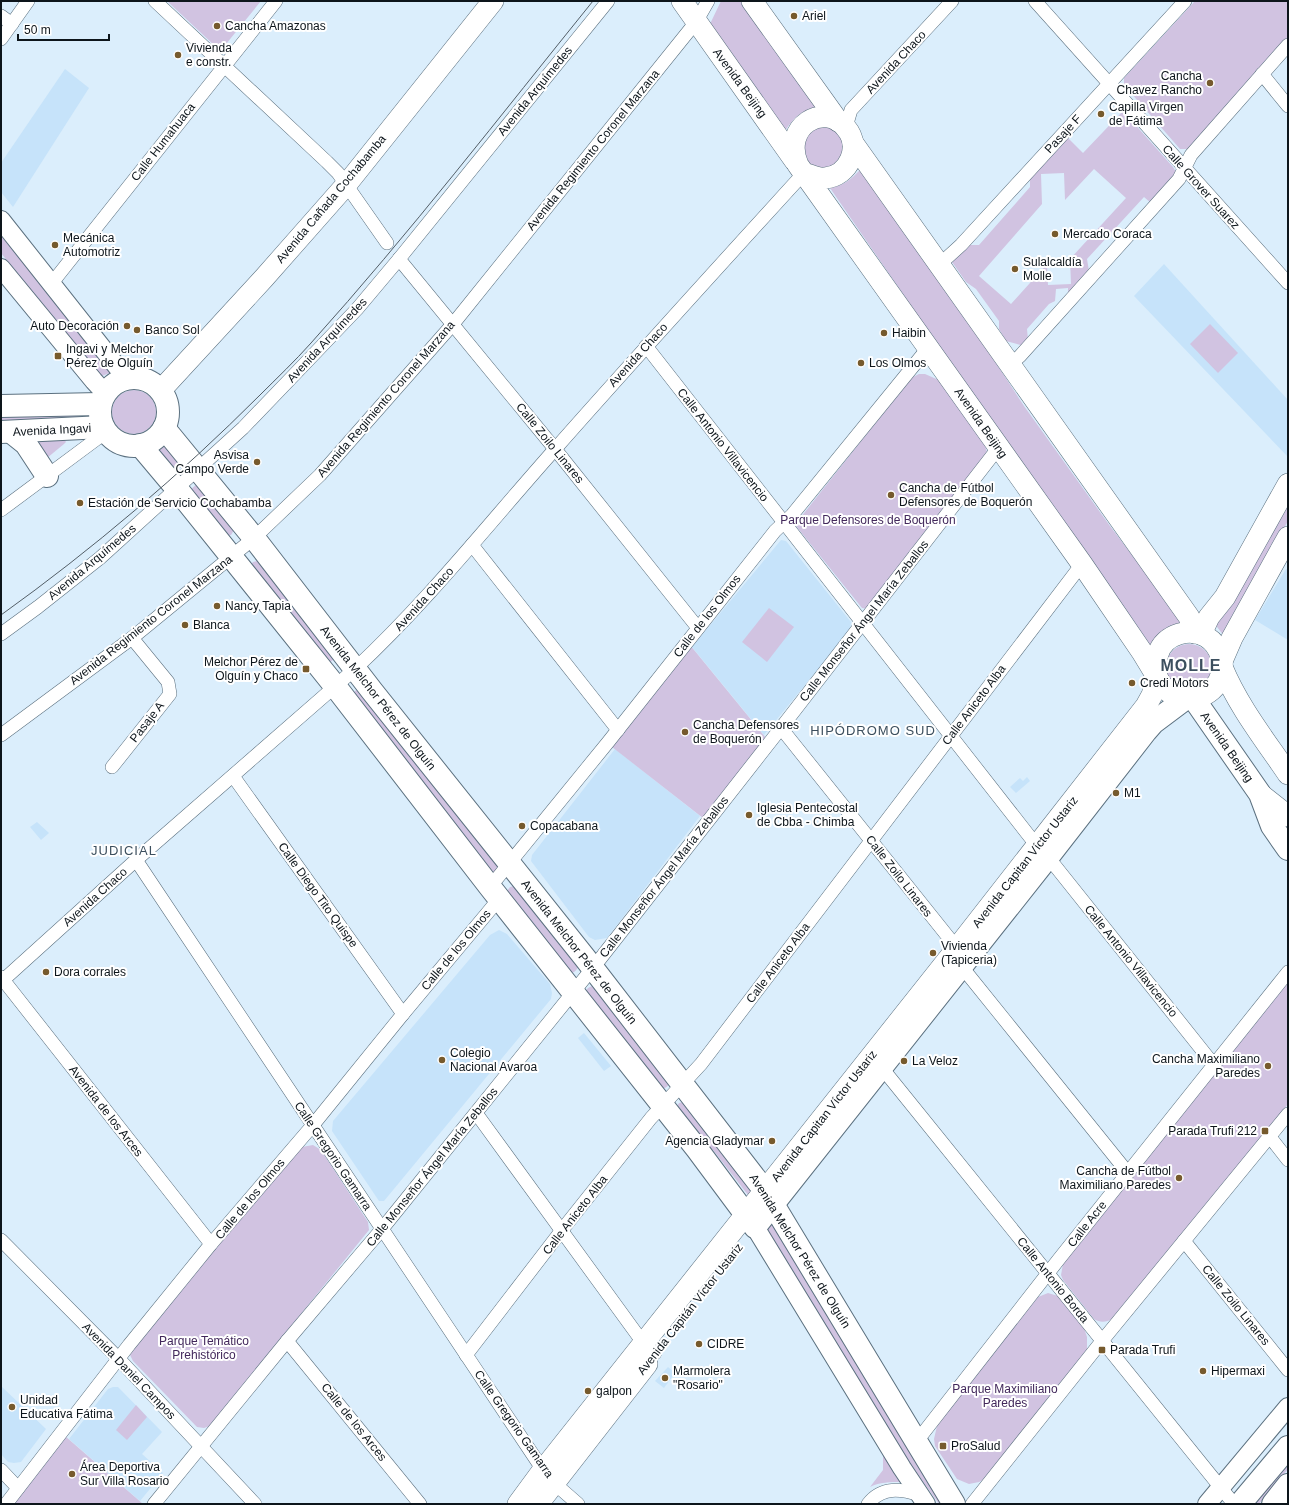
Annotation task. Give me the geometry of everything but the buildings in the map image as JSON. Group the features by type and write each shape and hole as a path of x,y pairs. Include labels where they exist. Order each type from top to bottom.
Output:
{"highway":[{"path":"126,378 138,378 155,385 166,398 168,418 164,428 154,439 140,445 129,446 112,438 104,429 100,416 103,399 115,383 126,378"},
{"name":"Avenida Ingavi","path":"1,406 103,399"},
{"name":"Avenida Melchor Pérez de Olguín","path":"164,428 254,538 355,669 592,968 769,1198 954,1504"},
{"name":"Avenida Ingavi","path":"6,432 104,429"},
{"path":"6,432 26,444 47,476"},
{"path":"140,445 335,686 494,893 662,1107 697,1149 750,1221"},
{"name":"Avenida Beijing","path":"1189,699 1260,794 1272,826 1288,849"},
{"name":"Avenida Capitan Víctor Ustariz","path":"799,1173 876,1063 1043,852 1146,731 1153,724 1189,699"},
{"name":"Avenida Capitán Víctor Ustariz","path":"750,1221 769,1198 799,1173"},
{"path":"1240,1504 1288,1447"},
{"path":"1273,1504 1288,1485"}],"main road":[{"name":"Avenida Cañada Cochabamba","path":"342,179 476,1"},
{"name":"Avenida Cañada Cochabamba","path":"155,385 264,258 342,179 493,1"},
{"name":"Avenida Beijing","path":"682,1 1082,564 1157,676"},
{"path":"752,1 846,130 1010,365 1189,617 1198,633 1215,644 1221,655 1222,664 1222,674 1216,686 1206,695 1189,699 1170,694 1160,684 1155,668 1157,656 1162,645 1177,634 1183,632 1198,633"},
{"path":"818,118 828,118 846,130 852,155 849,164 842,172 823,178 813,177 801,169 794,156 793,146 795,136 801,127 809,121 818,118"},
{"path":"1198,633 1225,597 1288,484"},
{"path":"1286,766 1229,683 1222,664 1232,638 1288,537"},
{"name":"Avenida Capitan Víctor Ustariz","path":"1043,852 1146,706 1152,695 1157,676"},
{"name":"Avenida Beijing","path":"1260,794 1288,816"},
{"name":"Avenida Capitan Víctor Ustariz","path":"769,1198 876,1063"},
{"name":"Avenida Capitán Víctor Ustariz","path":"518,1504 549,1477 750,1221"},
{"name":"Avenida Capitán Víctor Ustariz","path":"538,1504 549,1477"}],"street":[{"path":"1,39 28,1"},
{"path":"155,1 223,66 328,162 342,179 387,243"},
{"name":"Calle Humahuaca","path":"52,283 276,1"},
{"name":"Avenida Arquímedes","path":"1,634 100,558 243,428 316,352 357,309 399,259 608,1"},
{"name":"Avenida Regimiento Coronel Marzana","path":"1,735 132,638 254,538 320,475 453,324 696,22 708,1"},
{"name":"Avenida Chaco","path":"846,130 852,110 952,1"},
{"name":"Calle Grover Suarez","path":"1035,1 1288,283"},
{"name":"Pasaje F","path":"940,265 961,245 1185,1"},
{"path":"1,16 12,24"},
{"path":"1010,365 1020,356 1179,179 1191,156 1288,45"},
{"path":"1262,74 1288,106"},
{"name":"Avenida Chaco","path":"2,979 389,638 801,169"},
{"path":"1,220 126,378"},
{"name":"Calle Zoilo Linares","path":"399,259 555,448 698,628"},
{"path":"1,268 94,381 103,399"},
{"name":"Calle Antonio Villavicencio","path":"646,346 1043,852 1214,1065"},
{"name":"Calle de los Olmos","path":"6,1504 118,1358 403,1014 494,893 509,864 618,730 775,531 784,523 928,348"},
{"path":"1,510 47,476 104,429"},
{"name":"Calle Monseñor Ángel María Zeballos","path":"154,1504 287,1341 382,1230 573,992 864,622 999,447"},
{"path":"472,545 618,730"},
{"name":"Calle Aniceto Alba","path":"466,1354 646,1124 701,1064 1082,564"},
{"name":"Pasaje A","path":"112,767 170,694 168,682 132,638"},
{"name":"Calle Zoilo Linares","path":"781,728 871,840 959,957 1128,1173"},
{"name":"Calle Diego Tito Quispe","path":"233,776 403,1014"},
{"name":"Calle Gregorio Gamarra","path":"136,860 382,1230 549,1477 578,1504"},
{"name":"Calle Acre","path":"917,1441 1288,972"},
{"name":"Avenida de los Arces","path":"2,979 211,1244"},
{"name":"Calle Antonio Borda","path":"876,1063 1234,1504"},
{"path":"476,1113 649,1349"},
{"path":"972,1504 1102,1341 1288,1114"},
{"path":"1270,1137 1288,1160"},
{"path":"750,1221 923,1500"},
{"name":"Avenida Daniel Campos","path":"1,1240 118,1358 256,1504"},
{"name":"Calle Zoilo Linares","path":"1184,1241 1288,1370"},
{"name":"Calle de los Arces","path":"287,1341 420,1504"},
{"path":"1207,1504 1288,1407"},
{"path":"1,1470 18,1488"},
{"path":"868,1504 878,1494 888,1491 903,1490 923,1500"}],"shaded area":[{"path":"65,69 89,88 13,207 1,192 1,163"},
{"path":"1164,264 1288,400 1288,457 1134,296"},
{"path":"781,540 786,541 851,622 850,630 764,735 692,647"},
{"path":"1286,569 1288,570 1288,640 1255,620"},
{"path":"615,749 700,816 607,938 595,940 589,937 531,861 532,855"},
{"path":"1027,777 1030,781 1016,793 1010,787 1020,778 1023,781"},
{"path":"37,822 49,833 41,840 30,827"},
{"name":"Colegio Nacional Avaroa","path":"499,930 507,934 550,984 552,993 551,999 384,1201 379,1201 332,1131 333,1121 490,935"},
{"path":"584,1033 611,1066 604,1071 578,1038"},
{"path":"668,1367 675,1373 664,1388 655,1381"},
{"name":"Unidad Educativa Fátima","path":"1,1386 46,1429 21,1462 8,1462 1,1454"},
{"path":"118,1387 162,1432 142,1454 163,1473 140,1501 69,1439 108,1389"}],"green space":[{"path":"167,1 261,1 222,49 218,49"},
{"path":"721,1 742,1 817,107 798,115 785,131 710,24"},
{"name":"Cancha Chavez Rancho","path":"1195,1 1288,1 1288,37 1189,149 1180,149 1124,85 1124,78"},
{"path":"1123,111 1176,172 1174,178 1151,203 1144,197 1087,259 1089,271 1068,295 1068,288 1056,289 1055,301 1049,304 1027,329 1028,340 1024,346 1006,341 999,329 999,321 976,289 966,282 952,262 968,245 979,245 1030,187 1030,175 1065,135 1083,153","holes":["1094,169 1126,198 1070,259 1071,284 1048,285 1047,264 1011,304 979,276 1042,204 1041,174 1064,173 1065,200"]},
{"path":"815,126 830,126 842,135 844,156 828,170 807,164 801,143"},
{"path":"861,169 975,331 1024,406 1110,526 1184,624 1151,646 947,358 830,188 847,182"},
{"path":"1,233 112,372 97,378 72,342 1,253"},
{"path":"1210,324 1238,353 1218,373 1190,344"},
{"name":"Parque Defensores de Boquerón","path":"919,374 925,374 941,381 985,446 987,452 984,459 867,609 862,608 796,526 797,522 911,378"},
{"path":"130,390 138,390 150,396 156,408 156,416 150,428 138,434 130,434 118,428 112,416 112,408 118,396"},
{"path":"89,408 86,424 1,422 1,415"},
{"path":"64,439 66,442 47,458 35,440"},
{"path":"162,443 168,444 183,464 174,473 156,452"},
{"path":"198,483 234,530 231,535 225,536 188,492"},
{"path":"1288,499 1288,521 1224,636 1214,623"},
{"path":"253,562 261,562 335,657 329,663 250,566"},
{"path":"769,608 794,627 767,662 742,642"},
{"path":"1189,644 1202,648 1208,654 1212,667 1208,680 1202,686 1189,690 1176,686 1170,680 1166,667 1170,654 1176,648"},
{"path":"690,645 766,738 703,818 612,747"},
{"path":"359,689 499,867 494,873 490,873 352,695"},
{"path":"514,886 578,967 575,972 569,973 507,891 510,887"},
{"path":"1288,981 1288,1104 1193,1223 1113,1319 1103,1322 1094,1319 1063,1280 1061,1275 1063,1264"},
{"path":"592,986 596,987 670,1082 667,1087 661,1088 585,992"},
{"path":"683,1102 755,1191 748,1195 713,1150 702,1145 676,1108 679,1103"},
{"name":"Parque Temático Prehistórico","path":"313,1145 321,1150 368,1222 369,1230 210,1426 204,1428 197,1427 133,1361 130,1355 133,1349 292,1156 302,1147"},
{"path":"774,1219 943,1504 939,1504 909,1462 765,1230"},
{"name":"Parque Maximiliano Paredes","path":"1048,1293 1058,1296 1084,1328 1087,1337 1087,1350 987,1478 979,1482 969,1484 957,1479 935,1446 934,1439 937,1426 977,1372 1038,1297"},
{"path":"136,1405 147,1417 127,1440 116,1430"},
{"name":"Área Deportiva Sur Villa Rosario","path":"65,1436 143,1504 12,1504"},
{"path":"883,1454 901,1482 881,1483 870,1487 883,1470"},
{"path":"1288,1460 1288,1469 1259,1504 1252,1504"}],"tram line":[{"path":"1,615 69,564 135,510 230,425 299,356 419,217 593,1"}],"place":[{"name":"Ariel","path":"794,16"},
{"name":"Cancha Amazonas","path":"217,26"},
{"name":"Vivienda e constr.","path":"178,55"},
{"name":"Cancha Chavez Rancho","path":"1210,83"},
{"name":"Capilla Virgen de Fátima","path":"1101,114"},
{"name":"Mercado Coraca","path":"1055,234"},
{"name":"Mecánica Automotriz","path":"55,245"},
{"name":"Sulalcaldía Molle","path":"1015,269"},
{"name":"Auto Decoración","path":"127,326"},
{"name":"Banco Sol","path":"137,330"},
{"name":"Haibin","path":"884,333"},
{"name":"Ingavi y Melchor Pérez de Olguín","path":"58,356"},
{"name":"Los Olmos","path":"861,363"},
{"name":"Asvisa Campo Verde","path":"257,462"},
{"name":"Cancha de Fútbol Defensores de Boquerón","path":"891,495"},
{"name":"Estación de Servicio Cochabamba","path":"80,503"},
{"name":"Nancy Tapia","path":"217,606"},
{"name":"Blanca","path":"185,625"},
{"name":"Melchor Pérez de Olguín y Chaco","path":"306,669"},
{"name":"Credi Motors","path":"1132,683"},
{"name":"Cancha Defensores de Boquerón","path":"685,732"},
{"name":"M1","path":"1116,793"},
{"name":"Iglesia Pentecostal de Cbba - Chimba","path":"749,815"},
{"name":"Copacabana","path":"522,826"},
{"name":"Vivienda (Tapiceria)","path":"933,953"},
{"name":"Dora corrales","path":"46,972"},
{"name":"Colegio Nacional Avaroa","path":"442,1060"},
{"name":"La Veloz","path":"904,1061"},
{"name":"Cancha Maximiliano Paredes","path":"1268,1066"},
{"name":"Parada Trufi 212","path":"1265,1131"},
{"name":"Agencia Gladymar","path":"772,1141"},
{"name":"Cancha de Fútbol Maximiliano Paredes","path":"1179,1178"},
{"name":"CIDRE","path":"699,1344"},
{"name":"Parada Trufi","path":"1102,1350"},
{"name":"Hipermaxi","path":"1203,1371"},
{"name":"Marmolera \"Rosario\"","path":"665,1378"},
{"name":"galpon","path":"588,1391"},
{"name":"Unidad Educativa Fátima","path":"12,1407"},
{"name":"ProSalud","path":"943,1446"},
{"name":"Área Deportiva Sur Villa Rosario","path":"72,1474"}],"district":[{"name":"MOLLE","path":"1191,665"},
{"name":"HIPÓDROMO SUD","path":"873,730"},
{"name":"JUDICIAL","path":"124,850"}]}
